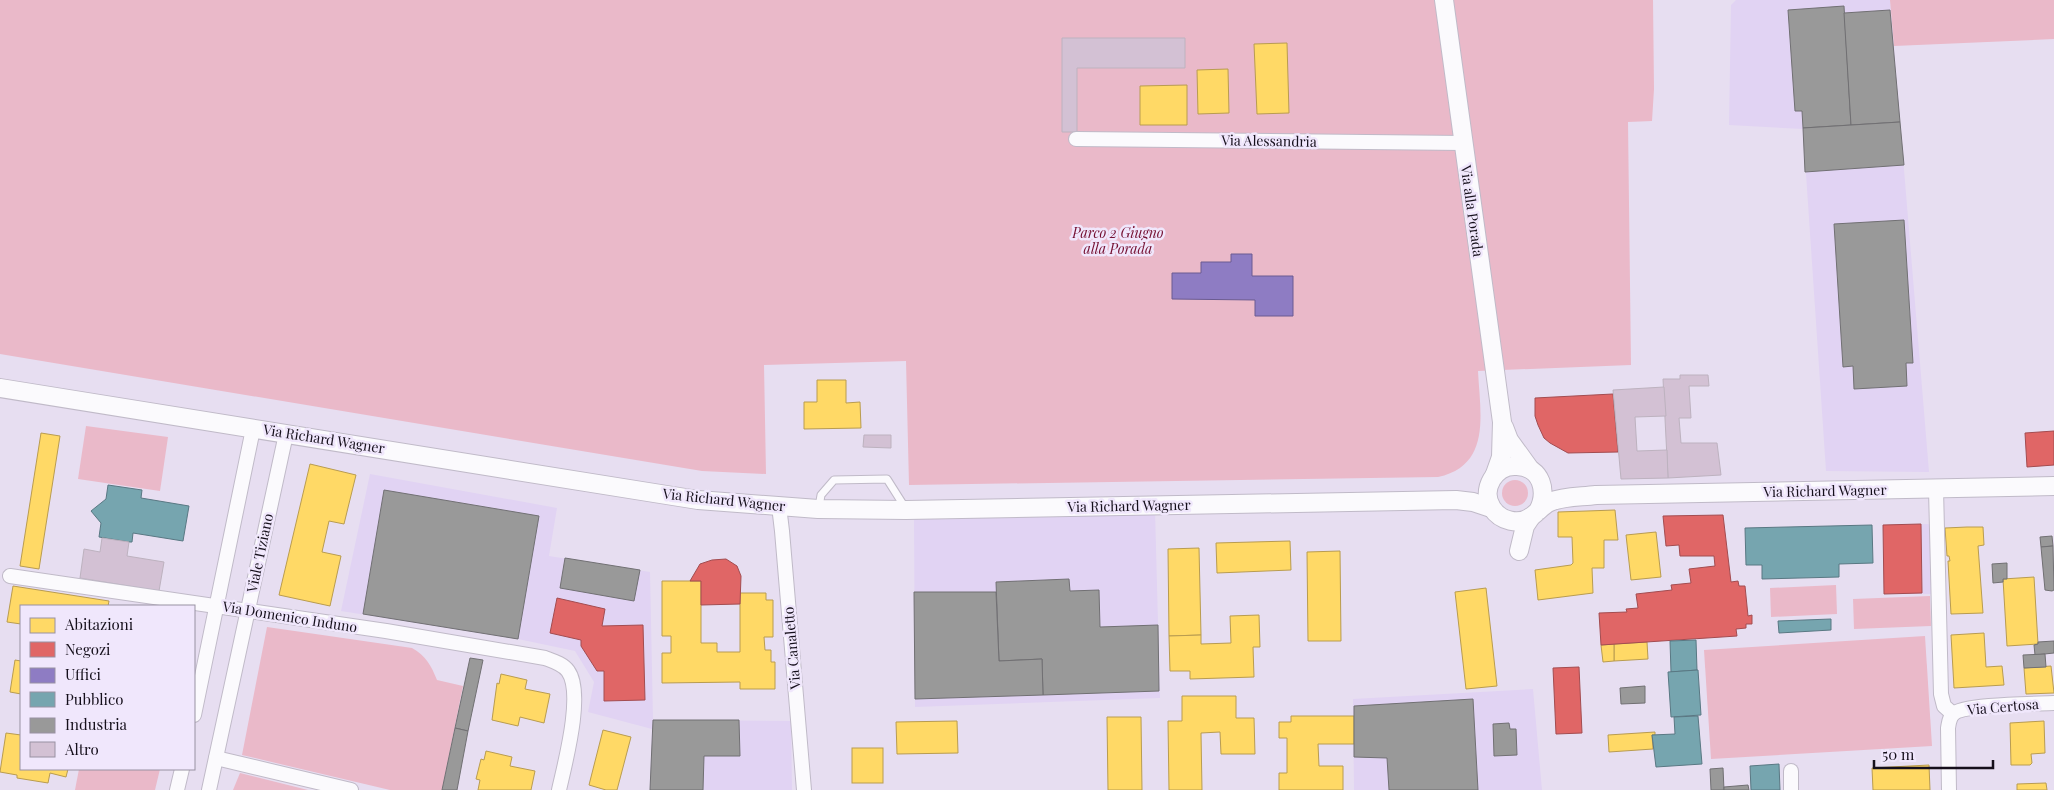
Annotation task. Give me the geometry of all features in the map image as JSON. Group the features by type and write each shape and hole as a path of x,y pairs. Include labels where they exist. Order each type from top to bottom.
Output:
{"street":[{"name":"Via alla Porada","path":"1444,0 1502,422 1501,457 1493,478"},
{"name":"Via Alessandria","path":"1076,140 1463,143"},
{"name":"Via Richard Wagner","path":"0,388 698,500 818,509 906,510 1456,500 1473,502 1491,508"},
{"name":"Via alla Porada","path":"1502,422 1509,440 1534,472"},
{"path":"195,710 253,429"},
{"name":"Viale Tiziano","path":"209,790 286,434"},
{"path":"1512,465 1522,466 1534,472 1542,484 1544,493 1542,502 1526,526 1519,551 1505,520 1491,508 1488,490 1493,478 1503,468 1512,465"},
{"name":"Via Richard Wagner","path":"1534,472 1562,489 1596,495"},
{"name":"Via Richard Wagner","path":"1456,500 1473,494 1493,478"},
{"name":"Via Richard Wagner","path":"1535,514 1550,502 1564,498 1596,495 2054,486"},
{"path":"1936,489 1941,694 1944,706 1953,714 1949,720 1948,728 1949,790"},
{"name":"Via Canaletto","path":"778,506 782,531 804,790"},
{"path":"1505,520 1523,521 1535,514"},
{"name":"Via Domenico Induno","path":"10,576 386,631 545,658 568,670 573,680 575,692 574,710 559,790"},
{"name":"Via Certosa","path":"1953,714 1967,709 2054,703"},
{"path":"216,758 351,790"},
{"path":"178,790 182,770"},
{"path":"1791,771 1791,790"}],"lane":[{"path":"818,509 821,495 834,480 887,479 906,510"}],"shaded area":[{"path":"1736,0 1890,0 1929,472 1826,471 1803,129 1729,125 1731,5"},
{"path":"370,474 557,508 549,556 650,572 653,720 791,721 792,790 650,790 652,729 588,712 594,682 575,651 518,639 341,611"},
{"path":"1155,510 1160,698 915,707 914,514"},
{"path":"1932,524 1935,594 1884,594 1883,525"},
{"path":"1533,689 1542,790 1354,790 1353,699"}],"green space":[{"name":"Parco 2 Giugno alla Porada","path":"0,0 1653,0 1654,89 1652,121 1628,122 1631,365 1478,371 1480,420 1479,435 1475,449 1467,461 1455,471 1438,477 909,485 906,361 764,365 766,474 702,471 0,354"},
{"path":"1890,0 2054,0 2054,39 1894,46"},
{"path":"86,426 168,437 160,491 78,479"},
{"path":"1515,480 1524,484 1528,493 1524,502 1515,506 1506,502 1502,493 1506,484"},
{"path":"1836,585 1837,614 1771,617 1770,588"},
{"path":"1930,596 1931,626 1854,629 1853,599"},
{"path":"267,627 412,648 428,661 437,680 463,686 442,790 390,790 242,755"},
{"path":"1925,636 1932,746 1711,759 1704,650"},
{"path":"79,770 160,770 155,790 75,790"},
{"path":"240,773 308,790 233,790"}],"building: Abitazioni":[{"path":"1287,43 1289,113 1257,114 1254,44"},
{"path":"1228,69 1229,113 1198,114 1197,70"},
{"path":"1187,85 1187,125 1140,125 1140,86"},
{"path":"817,380 846,380 846,403 860,402 861,428 804,429 804,402 817,402"},
{"path":"41,433 60,436 39,569 20,566"},
{"path":"310,464 356,475 344,524 329,521 322,552 341,556 330,606 279,595"},
{"path":"1615,510 1618,540 1604,540 1604,568 1592,568 1593,593 1538,600 1535,570 1571,565 1573,563 1572,537 1558,537 1558,512"},
{"path":"1983,527 1984,545 1978,546 1983,613 1951,614 1948,561 1950,561 1949,556 1947,556 1945,528"},
{"path":"1656,532 1661,577 1631,580 1626,535"},
{"path":"1290,541 1291,570 1217,573 1216,543"},
{"path":"1199,548 1201,635 1169,636 1168,549"},
{"path":"1340,551 1341,641 1308,641 1307,552"},
{"path":"2034,577 2038,644 2007,646 2003,579"},
{"path":"662,581 701,581 701,643 717,643 717,652 740,652 740,593 766,593 766,600 773,600 773,637 764,637 765,650 771,650 771,662 775,662 775,689 740,689 740,682 662,683 662,653 671,653 671,636 662,636"},
{"path":"13,586 109,601 108,605 20,605 20,624 7,622"},
{"path":"1486,588 1497,686 1466,689 1455,592"},
{"path":"1259,615 1260,647 1253,647 1254,677 1190,679 1190,671 1170,671 1169,636 1201,635 1201,644 1231,643 1230,616"},
{"path":"1984,633 1986,667 2002,666 2004,685 1954,688 1951,635"},
{"path":"1647,642 1648,659 1614,661 1614,644"},
{"path":"1614,644 1614,661 1603,662 1601,645"},
{"path":"15,660 20,661 20,694 10,692"},
{"path":"2051,666 2054,693 2026,694 2024,668"},
{"path":"501,674 527,680 525,689 550,694 544,723 520,717 518,726 492,720 497,683 499,684"},
{"path":"1182,696 1236,696 1236,718 1254,718 1255,754 1221,754 1220,732 1201,733 1202,790 1169,790 1168,721 1182,721"},
{"path":"1291,716 1354,716 1354,744 1318,744 1319,766 1343,766 1343,790 1279,790 1279,773 1287,773 1287,738 1279,738 1279,722 1291,722"},
{"path":"1107,717 1141,717 1142,790 1108,790"},
{"path":"957,721 958,753 897,754 896,722"},
{"path":"2044,721 2045,753 2031,754 2032,763 2030,765 2011,765 2010,723"},
{"path":"603,730 631,737 617,790 606,790 589,785"},
{"path":"1655,732 1655,735 1652,735 1653,749 1609,752 1608,735"},
{"path":"6,733 20,735 20,770 68,770 66,777 50,773 48,783 17,778 17,775 0,772"},
{"path":"852,748 883,748 883,783 852,783"},
{"path":"486,751 512,757 510,766 535,771 531,790 478,790 480,780 476,779 481,759 484,760"},
{"path":"1929,765 1930,790 1873,790 1872,768"},
{"path":"2046,783 2047,790 2017,790 2017,784"}],"building: Negozi":[{"path":"1613,394 1618,452 1568,453 1544,438 1535,416 1535,398"},
{"path":"2054,431 2054,465 2027,467 2025,433"},
{"path":"1723,515 1731,582 1738,581 1739,586 1745,586 1748,616 1752,615 1752,624 1746,624 1746,628 1736,629 1737,636 1601,645 1599,613 1627,612 1626,609 1638,608 1636,594 1672,590 1671,585 1691,583 1689,569 1715,566 1714,556 1680,556 1679,545 1666,546 1663,516"},
{"path":"1921,524 1922,593 1884,594 1883,525"},
{"path":"726,559 737,566 741,576 740,604 701,605 701,581 690,581 700,564 712,560"},
{"path":"557,598 605,609 602,626 643,625 645,700 604,701 604,671 597,671 581,646 581,640 550,633"},
{"path":"1579,667 1582,733 1556,734 1553,668"}],"building: Uffici":[{"path":"1231,254 1252,254 1252,276 1293,276 1293,316 1255,316 1255,300 1172,299 1172,273 1201,273 1201,262 1231,262"}],"building: Pubblico":[{"path":"108,485 142,490 141,498 189,506 183,541 133,533 132,542 99,537 101,523 91,511 106,499"},
{"path":"1872,525 1873,563 1839,564 1839,577 1762,579 1762,565 1746,565 1745,528"},
{"path":"1831,619 1831,630 1779,633 1778,621"},
{"path":"1696,640 1697,670 1671,672 1670,641"},
{"path":"1698,670 1701,715 1671,717 1668,672"},
{"path":"1698,716 1702,764 1656,767 1652,735 1675,734 1674,717"},
{"path":"1779,764 1780,790 1751,790 1750,766"}],"building: Industria":[{"path":"1844,6 1851,125 1803,128 1802,111 1795,111 1788,10"},
{"path":"1890,10 1900,122 1851,125 1844,13"},
{"path":"1900,122 1904,165 1805,172 1803,128"},
{"path":"1904,220 1913,363 1906,363 1907,386 1854,389 1853,366 1843,367 1834,224"},
{"path":"384,490 539,516 518,639 363,614"},
{"path":"2052,536 2053,546 2041,547 2040,537"},
{"path":"2053,546 2054,590 2052,591 2045,590 2041,547"},
{"path":"565,558 640,570 634,601 560,588"},
{"path":"2007,563 2007,579 2003,579 2003,582 1993,583 1992,564"},
{"path":"1069,579 1070,591 1099,590 1100,627 1158,625 1159,691 1043,695 1042,659 999,661 996,582"},
{"path":"914,592 996,592 999,661 1042,659 1043,695 915,699"},
{"path":"2054,641 2054,653 2035,655 2034,645 2038,644 2038,642"},
{"path":"2045,654 2046,667 2024,668 2023,655"},
{"path":"470,658 483,660 468,731 455,728"},
{"path":"1645,686 1645,703 1621,704 1620,688"},
{"path":"1473,699 1478,790 1389,790 1387,758 1354,757 1354,706"},
{"path":"653,720 739,720 740,756 704,756 703,790 650,790"},
{"path":"1509,723 1510,729 1516,729 1517,755 1494,756 1493,724"},
{"path":"455,728 468,731 457,790 442,790"},
{"path":"1723,768 1724,790 1711,790 1710,769"},
{"path":"1748,785 1749,790 1724,790 1724,787"}],"building: Altro":[{"path":"1062,38 1185,38 1185,68 1077,68 1077,132 1062,132"},
{"path":"1680,375 1708,375 1709,386 1689,386 1691,418 1679,418 1681,443 1717,443 1721,475 1668,478 1663,379 1680,379"},
{"path":"1664,387 1666,416 1635,417 1637,451 1667,450 1668,478 1621,479 1613,390"},
{"path":"864,435 891,435 891,448 863,447"},
{"path":"102,538 129,542 127,556 164,562 159,591 80,578 84,549 100,552"}]}
